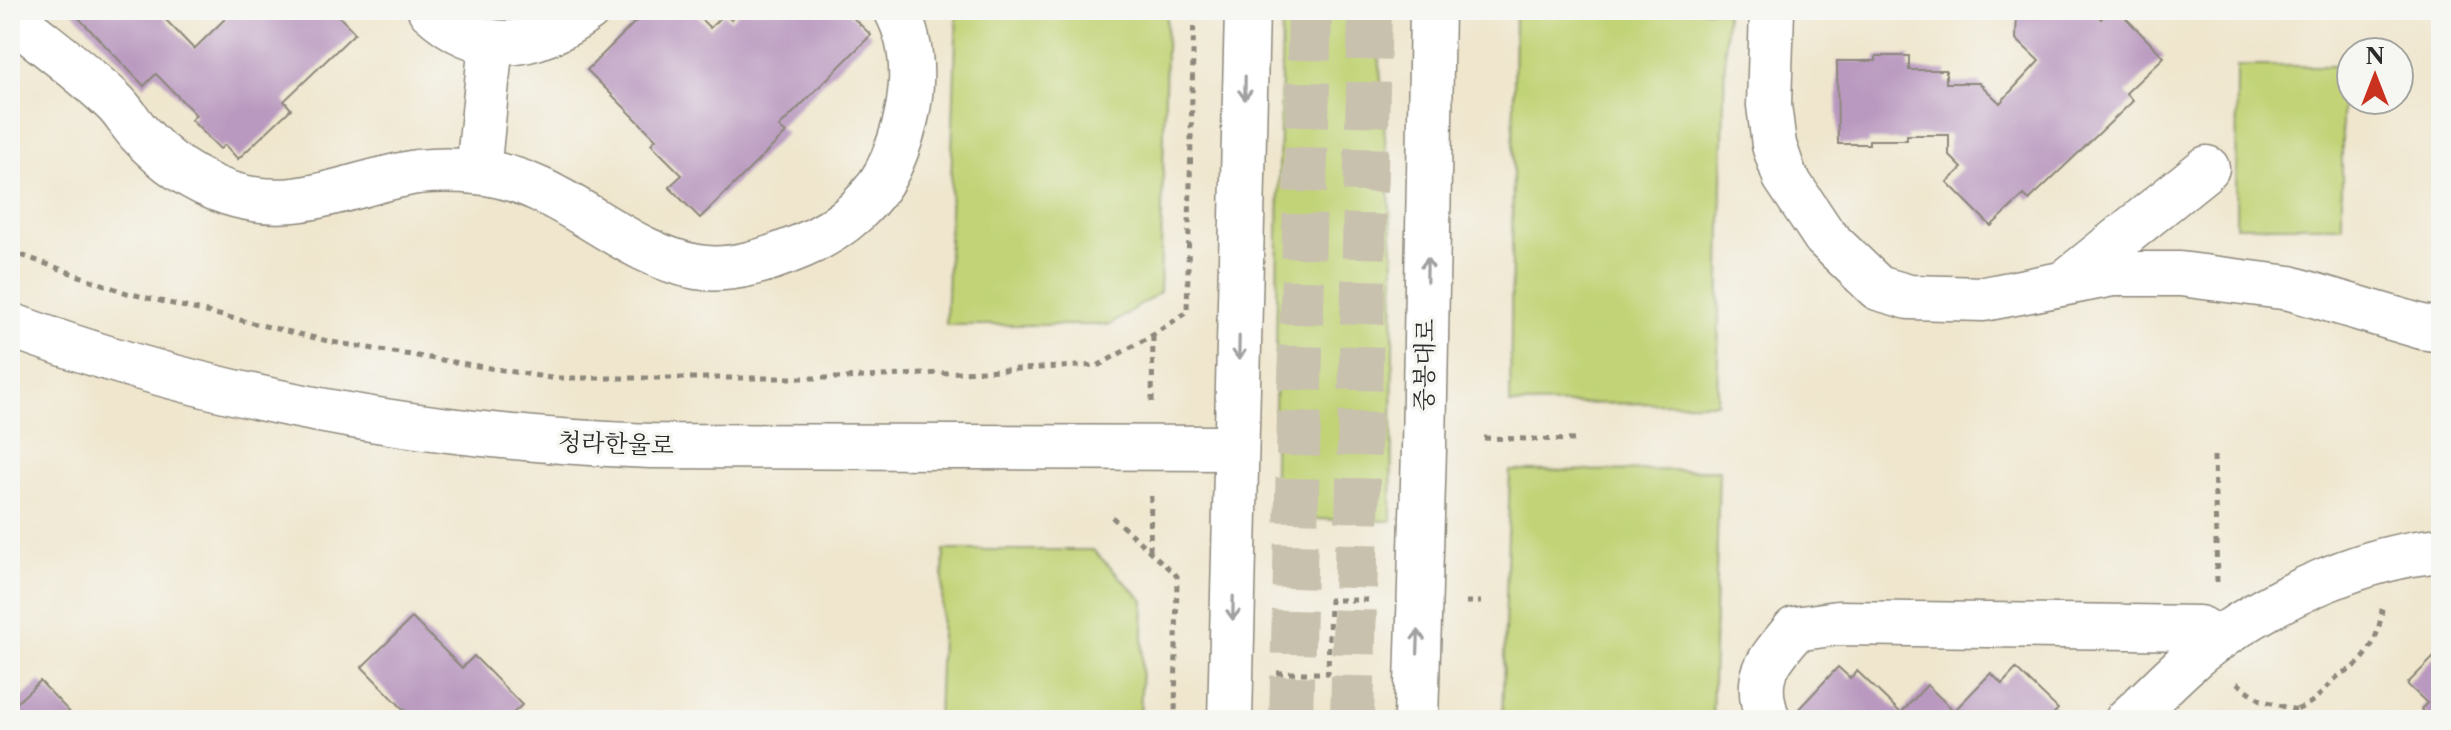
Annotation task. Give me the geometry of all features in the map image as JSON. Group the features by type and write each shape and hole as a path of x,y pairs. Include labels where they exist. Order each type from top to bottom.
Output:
{"main road":[{"path":"430,10 467,35 491,42 527,42 561,30 588,10"},
{"path":"10,16 115,103 165,160 197,180 231,194 268,201 302,201 418,172 478,172 525,183 561,199 663,257 698,267 729,267 773,258 841,226 865,203 887,172 902,136 909,105 912,57 896,10"},
{"path":"1230,720 1247,10"},
{"name":"중봉대로","path":"1416,720 1432,10"},
{"path":"1772,10 1769,105 1774,145 1785,177 1825,237 1878,288 1909,297 1984,299 2113,274 2180,274 2290,288 2441,330"},
{"path":"478,172 491,42"},
{"path":"2066,281 2207,168"},
{"name":"청라한울로","path":"10,325 136,367 224,391 393,423 559,443 1236,448"},
{"path":"2127,720 2218,639 2283,600 2381,561 2441,550"},
{"path":"1768,720 1760,698 1766,666 1795,629 1838,623 2199,628 2218,639"}],"path":[{"path":"10,251 127,293 317,338 551,378 844,378 1099,365 1187,312 1194,10"},
{"path":"1484,438 1574,440"},
{"path":"2214,456 2218,639 2226,669 2234,681 2261,700 2296,710 2315,702 2336,677 2366,655 2376,636 2381,616 2381,561"},
{"path":"1112,517 1177,576 1175,720"},
{"path":"1270,673 1328,673 1330,600 1374,600"},
{"path":"2292,720 2296,710"}],"green space":[{"path":"957,10 1167,10 1160,292 1110,325 946,325"},
{"path":"1282,10 1376,10 1394,265 1391,521 1273,518"},
{"path":"1515,10 1726,10 1717,403 1510,404"},
{"path":"2237,66 2335,66 2335,116 2342,116 2342,226 2236,226"},
{"path":"1719,470 1712,720 1502,720 1510,471"},
{"path":"944,550 1093,550 1144,601 1140,720 938,720"}],"building":[{"path":"71,10 170,10 163,17 194,49 234,10 333,10 355,33 284,101 291,109 238,159 225,145 220,149 191,120 196,115 156,74 144,86"},
{"path":"647,10 692,10 710,28 724,14 731,20 741,10 845,10 871,35 779,127 786,133 700,218 669,187 682,175 651,144 656,139 587,70"},
{"path":"2017,10 2093,10 2101,19 2110,10 2118,10 2164,57 2126,93 2133,101 2029,200 2024,195 1991,226 1947,182 1962,168 1949,155 1949,135 1907,135 1907,140 1838,144 1837,61 1876,61 1876,56 1909,56 1909,70 1946,70 1946,83 1979,83 2000,103 2039,61 2016,39"},
{"path":"412,618 462,668 474,656 522,705 508,718 510,720 414,720 362,667"},
{"path":"2441,650 2441,720 2433,720 2421,709 2427,703 2407,684"},
{"path":"1838,667 1850,678 1857,671 1901,713 1927,685 1954,711 1991,673 2002,684 2016,669 2058,709 2048,720 1798,720 1793,715"},
{"path":"40,681 77,720 10,720 10,709"}],"tunnel":[{"path":"1291,720 1310,10"},
{"path":"1352,720 1370,10"}]}
